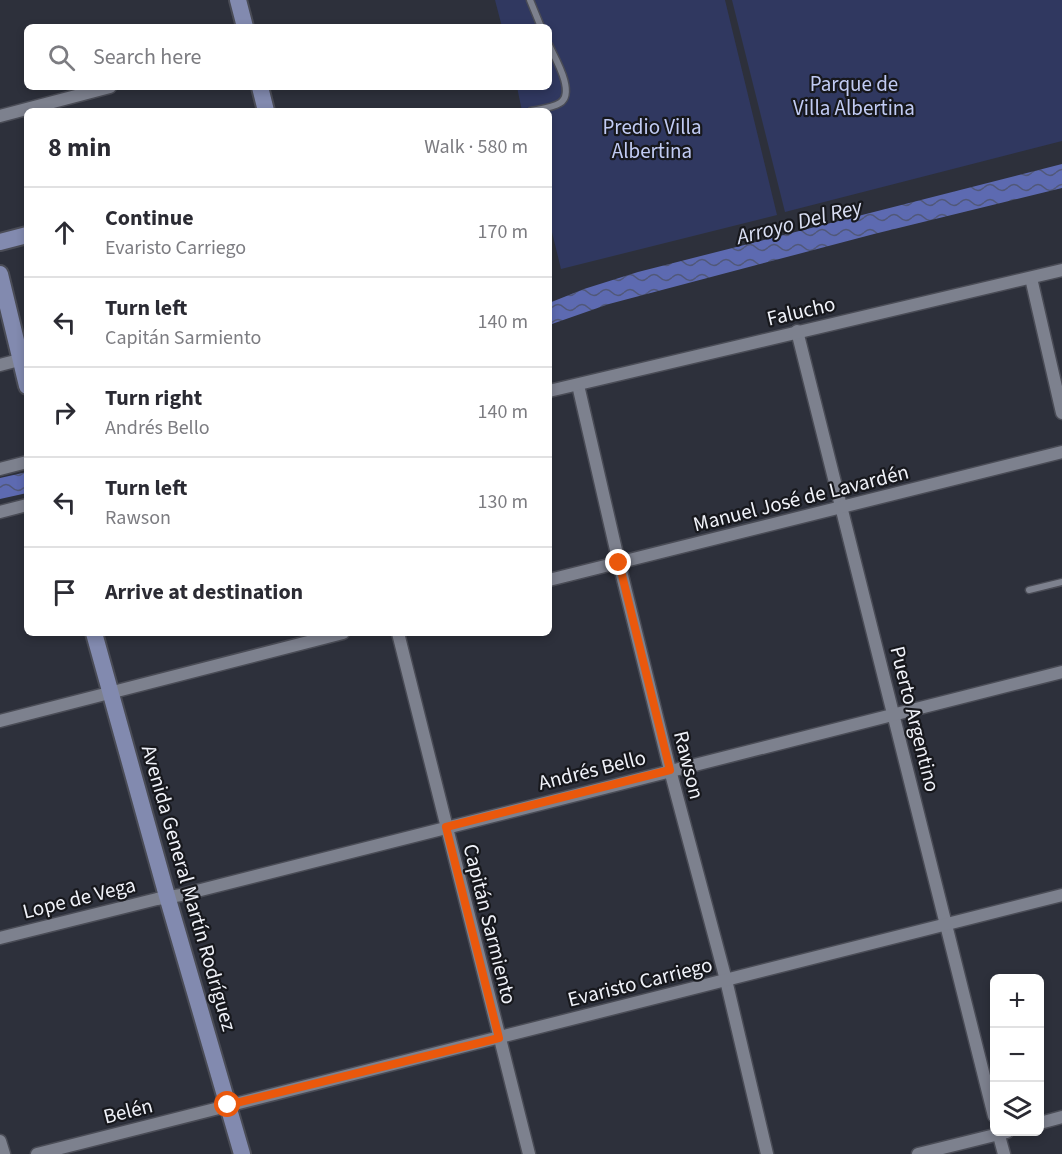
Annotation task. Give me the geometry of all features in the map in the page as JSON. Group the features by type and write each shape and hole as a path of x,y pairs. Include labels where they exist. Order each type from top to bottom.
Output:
{"main road":[{"path":"238,0 243,24"},
{"path":"261,90 265,108"},
{"path":"0,242 24,236"},
{"path":"0,274 23,359"},
{"name":"Avenida General Martín Rodríguez","path":"95,636 242,1154"}],"street":[{"path":"30,108 99,90"},
{"path":"0,116 24,110"},
{"name":"Falucho","path":"552,390 1062,270"},
{"path":"1030,278 1062,413"},
{"name":"Puerto Argentino","path":"797,331 990,1100"},
{"path":"0,365 23,359"},
{"name":"Rawson","path":"578,385 619,563 670,770 726,980 767,1154"},
{"name":"Manuel José de Lavardén","path":"552,579 1062,452"},
{"path":"0,469 24,463"},
{"path":"0,512 24,506"},
{"path":"0,721 331,636"},
{"name":"Capitán Sarmiento","path":"399,636 529,1154"},
{"name":"Andrés Bello","path":"167,896 181,895 1062,672"},
{"name":"Evaristo Carriego","path":"228,1105 1062,895"},
{"name":"Lope de Vega","path":"0,938 167,896"},
{"name":"Belén","path":"37,1154 228,1105"},
{"path":"1044,1122 1062,1117"},
{"path":"918,1154 990,1135"},
{"path":"1002,1136 1004,1154"},
{"path":"0,1141 4,1154"}],"lane":[{"path":"530,0 540,24"},
{"path":"544,108 562,102 566,95 563,77 552,52"},
{"path":"1029,590 1062,582"}],"green space":[{"name":"Predio Villa Albertina","path":"495,0 725,0 777,215 561,269 552,232 552,108 521,108 518,90 552,90 552,24 501,24"},
{"name":"Parque de Villa Albertina","path":"732,0 1062,0 1062,141 785,212"}],"water":[{"path":"1062,164 1062,188 874,234 609,304 552,324 552,302 638,272"},
{"path":"24,473 24,494 0,499 0,478"}],"route":[{"path":"228,1105 499,1038 446,827 670,770 619,563"}],"water label":[{"name":"Arroyo Del Rey","path":"799,221"}]}
